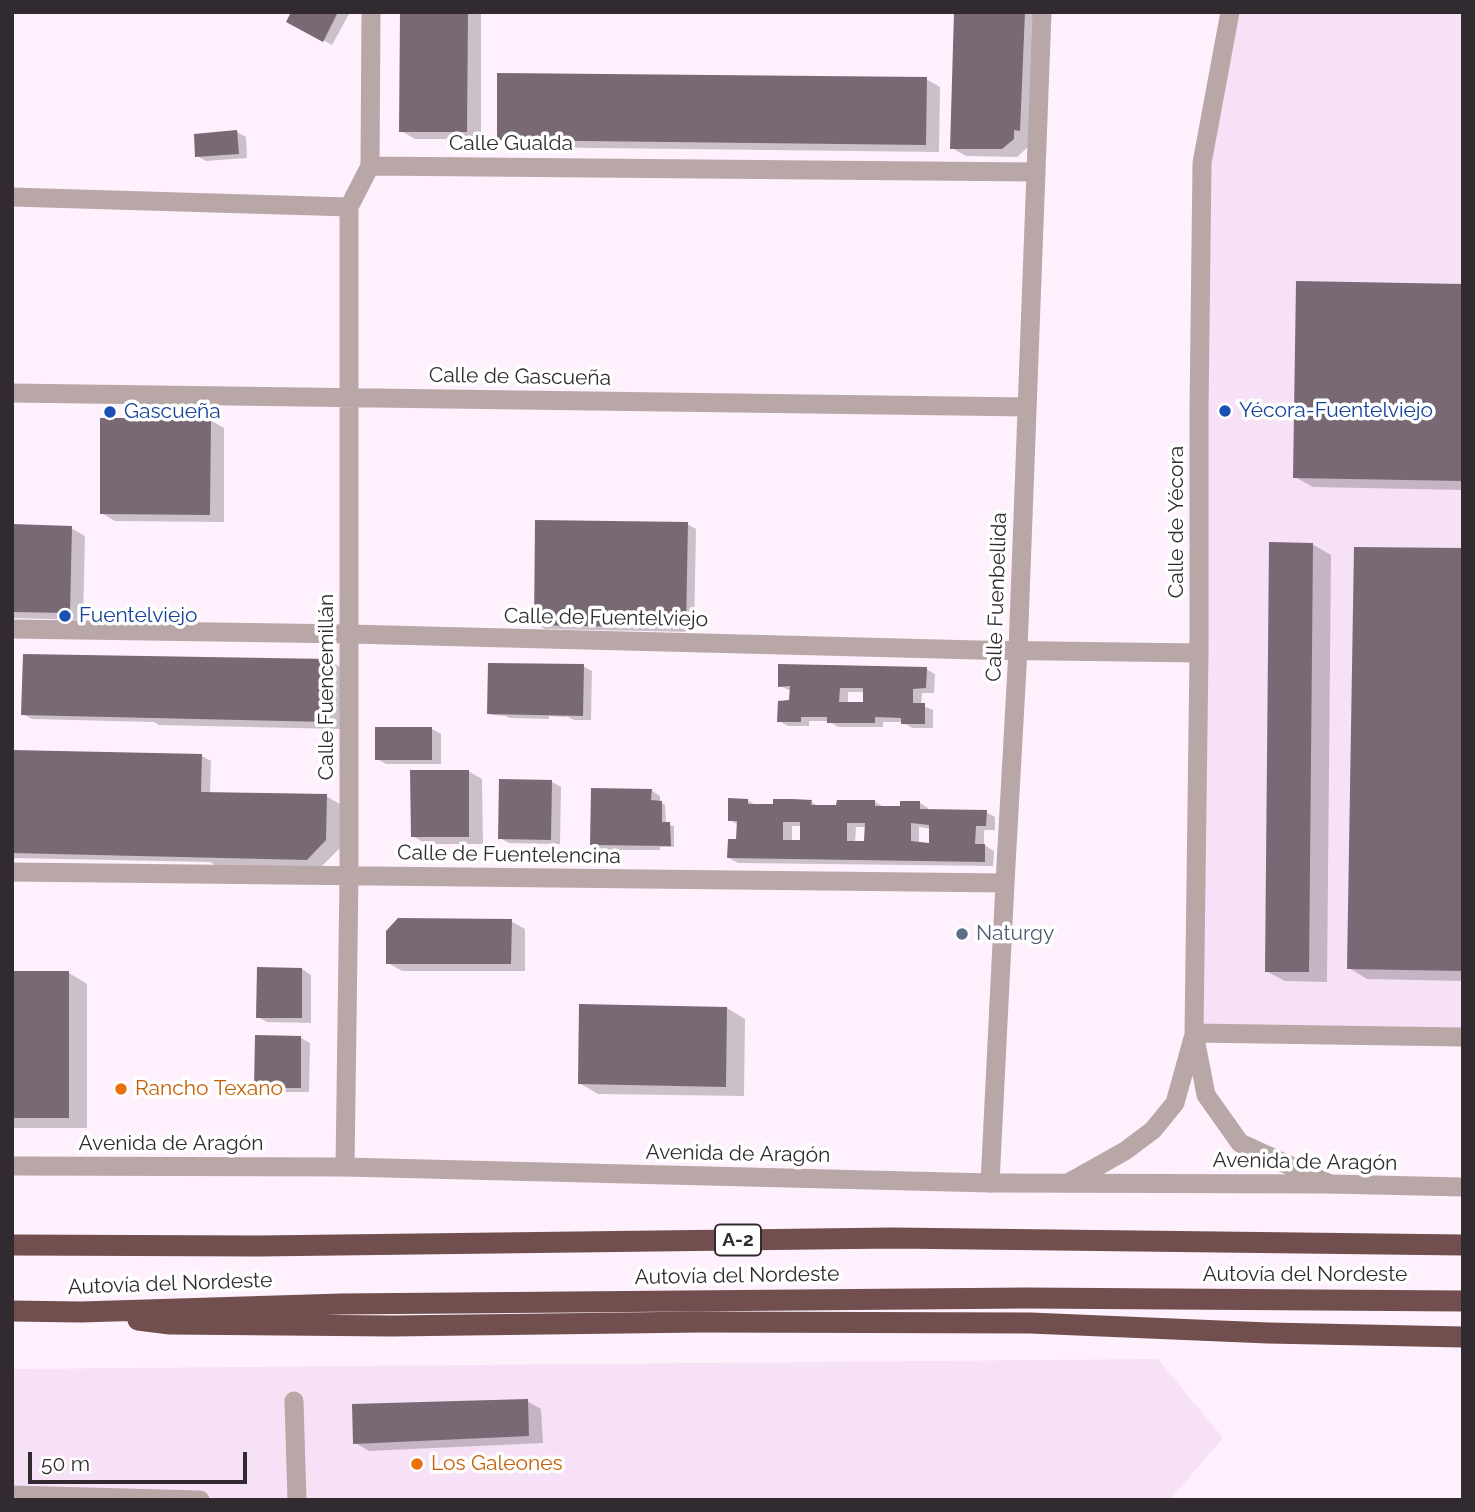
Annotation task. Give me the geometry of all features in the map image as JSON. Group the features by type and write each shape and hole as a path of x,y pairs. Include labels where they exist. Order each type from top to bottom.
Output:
{"highway":[{"name":"Autovía del Nordeste","path":"12,1245 259,1246 893,1238 1463,1245"},
{"name":"Autovía del Nordeste","path":"12,1311 81,1312 328,1304 1012,1298 1463,1301"},
{"path":"81,1312 170,1324 392,1326 1178,1320 1463,1324"},
{"path":"1031,1322 1268,1333 1463,1337"}],"street":[{"path":"12,197 349,207 370,166 371,12"},
{"name":"Calle Fuenbellida","path":"990,1183 1018,650 1042,12"},
{"name":"Calle de Yécora","path":"1230,12 1202,163 1194,1033 1206,1095 1240,1143 1330,1184"},
{"name":"Calle Gualda","path":"370,166 1035,172"},
{"name":"Calle Fuencemillán","path":"345,1167 349,876 349,207"},
{"name":"Calle de Gascueña","path":"12,393 1027,407"},
{"name":"Calle de Fuentelviejo","path":"12,629 1199,653"},
{"name":"Calle de Fuentelencina","path":"12,872 1005,883"},
{"path":"1194,1033 1463,1037"},
{"name":"Calle de Yécora","path":"1068,1183 1125,1151 1153,1130 1175,1104 1194,1033"},
{"name":"Avenida de Aragón","path":"12,1166 345,1167 990,1183 1463,1187"},
{"path":"294,1401 297,1500"},
{"path":"15,1496 200,1500"}],"shaded area":[{"path":"1230,12 1463,12 1463,1037 1194,1033 1202,163"},
{"path":"1158,1359 1223,1438 1170,1500 12,1500 12,1369"}],"building":[{"path":"291,12 338,12 323,42 286,22"},
{"path":"400,12 468,12 467,132 399,132"},
{"path":"954,12 1025,12 1020,131 1014,130 1014,139 1002,149 950,149"},
{"path":"497,73 927,77 926,145 497,140"},
{"path":"237,130 239,154 195,157 194,134"},
{"path":"1296,281 1463,284 1463,481 1293,478"},
{"path":"100,418 211,418 210,515 100,514"},
{"path":"535,520 688,522 686,628 534,625"},
{"path":"12,524 72,526 70,613 12,612"},
{"path":"1269,542 1313,543 1309,972 1265,972"},
{"path":"1354,547 1463,548 1463,971 1347,969"},
{"path":"23,654 329,659 327,722 21,715"},
{"path":"488,663 584,664 583,716 487,714"},
{"path":"778,664 927,667 926,688 913,689 913,703 925,703 925,724 901,724 901,718 875,717 875,723 827,723 827,717 801,717 801,722 777,722 778,701 789,700 790,686 778,687","holes":["840,688 863,688 863,702 839,702"]},
{"path":"375,727 432,727 432,760 375,760"},
{"path":"12,750 202,754 201,792 327,794 326,840 307,860 12,853"},
{"path":"410,770 469,770 469,837 411,837"},
{"path":"499,779 552,780 551,840 498,839"},
{"path":"591,788 652,789 651,800 662,801 662,822 670,822 671,846 590,845"},
{"path":"728,798 748,799 748,804 773,804 773,799 812,800 811,805 836,805 837,800 875,800 875,806 900,806 900,801 920,801 920,809 987,810 986,826 976,826 975,844 985,844 985,862 727,858 728,839 736,839 737,821 728,821","holes":["783,822 800,822 800,840 783,840","847,823 865,823 864,841 847,841","911,823 929,825 929,843 911,841"]},
{"path":"398,918 512,919 511,964 386,964 386,931"},
{"path":"257,967 302,968 302,1018 256,1018"},
{"path":"12,971 69,971 69,1118 12,1118"},
{"path":"579,1004 727,1007 726,1087 578,1084"},
{"path":"255,1035 301,1036 301,1088 254,1088"},
{"path":"528,1399 529,1436 353,1444 352,1404"}],"place":[{"name":"Yécora-Fuentelviejo","path":"1225,411"},
{"name":"Gascueña","path":"110,412"},
{"name":"Fuentelviejo","path":"65,616"},
{"name":"Naturgy","path":"962,934"},
{"name":"Rancho Texano","path":"121,1089"},
{"name":"Los Galeones","path":"417,1464"}]}
